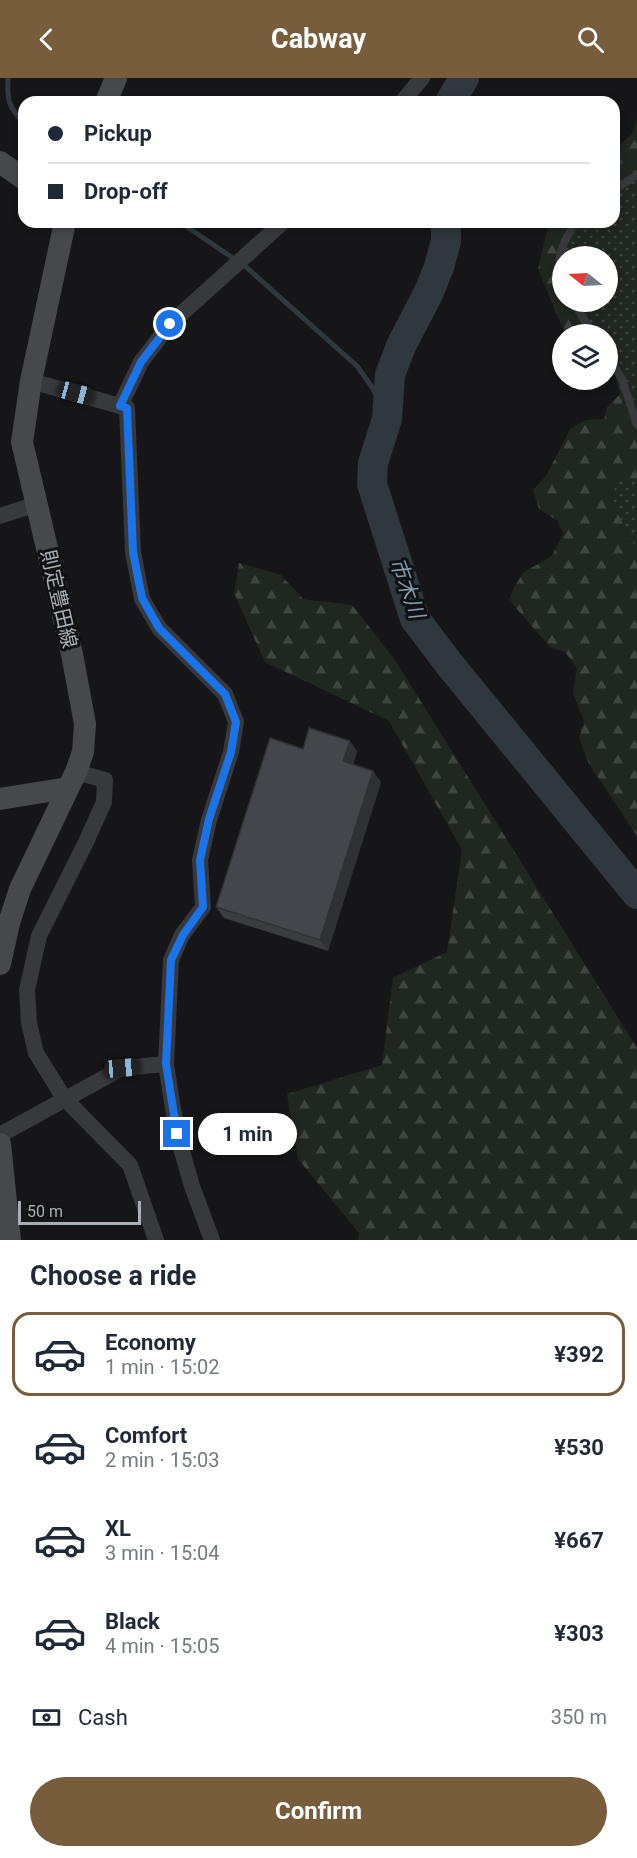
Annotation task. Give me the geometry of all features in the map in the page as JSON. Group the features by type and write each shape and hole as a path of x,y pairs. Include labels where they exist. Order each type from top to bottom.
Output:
{"main road":[{"path":"108,96 116,78"},
{"path":"0,162 18,175"},
{"name":"則定豊田線","path":"0,964 9,923 20,889 83,753 85,724 72,654 22,442 31,381 62,228"},
{"path":"0,800 72,780"},
{"path":"0,1144 10,1240"}],"street":[{"path":"407,96 422,78"},
{"path":"120,406 141,362 170,324 276,228"},
{"path":"31,381 127,408 133,552 142,598 159,628 225,694 236,722 231,752 209,819 200,860 203,907 183,935 171,960 166,1064 177,1134 192,1186 212,1240"},
{"path":"0,516 37,504"},
{"path":"72,780 105,780 104,802 39,936 27,990 29,1023 36,1053 64,1098 130,1165 156,1240"},
{"path":"0,1135 122,1068 166,1064"}],"lane":[{"path":"620,186 637,175"},
{"path":"563,246 573,228"},
{"path":"618,374 637,424"}],"green space":[{"path":"637,118 637,171 620,182 620,145 632,134"},
{"path":"637,171 637,436 623,407 618,386 618,324 582,324 575,312 618,312 618,246 559,246 567,228 620,228 620,182"},
{"path":"548,228 567,228 559,246 552,246 552,303 538,269"},
{"path":"556,312 575,312 582,324 561,324"},
{"path":"621,393 623,407 637,436 637,479 620,477 610,498 637,551 637,836 589,764 579,738 584,721 573,693 577,668 565,652 551,648 509,600 524,572 552,556 563,534 558,521 539,509 533,490 546,476 571,428 586,420 604,419 607,407"},
{"path":"620,477 637,479 637,551 610,498"},
{"path":"239,563 281,575 303,599 352,605 395,660 637,1048 637,1240 358,1240 359,1233 298,1159 287,1094 382,1065 393,978 447,952 462,850 389,721 265,662 234,593"}],"building":[{"path":"309,728 350,741 343,761 373,771 320,940 216,907 270,738 303,749"}],"waterway":[{"path":"8,78 10,102 18,116"},
{"name":"市木川","path":"454,96 464,78"},
{"path":"189,228 246,267 357,366 372,387 387,419"},
{"name":"市木川","path":"446,228 446,241 439,267 429,292 401,346 390,375 387,419 373,463 372,484 415,619 637,894"}],"route":[{"path":"170,324 141,362 120,406 127,408 133,552 142,598 159,628 225,694 236,722 231,752 209,819 200,860 203,907 183,935 171,960 166,1064 177,1134"}]}
